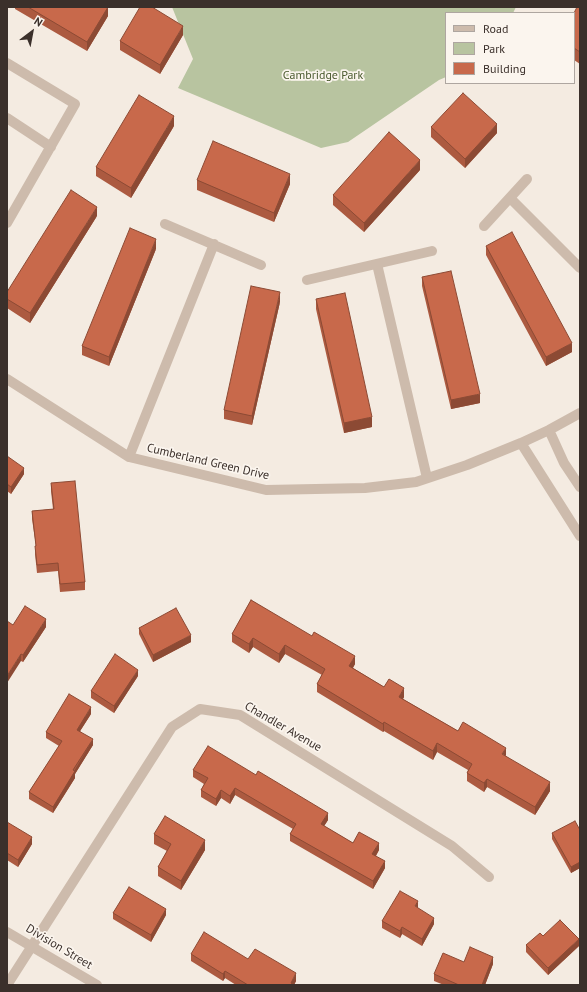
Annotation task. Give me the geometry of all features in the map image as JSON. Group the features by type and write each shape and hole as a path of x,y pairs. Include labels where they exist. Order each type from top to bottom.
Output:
{"street":[{"path":"7,63 75,104 7,223"},
{"path":"7,118 51,147"},
{"path":"484,226 527,179"},
{"path":"510,198 580,268"},
{"path":"165,224 261,265"},
{"path":"129,457 214,244"},
{"path":"307,280 432,251"},
{"path":"377,264 427,478"},
{"name":"Cumberland Green Drive","path":"7,379 129,457 266,490 365,488 416,482 467,465 521,443 550,430 580,413"},
{"path":"550,430 564,463 580,487"},
{"path":"521,443 580,536"},
{"name":"Chandler Avenue","path":"7,985 172,727 200,710 240,715 452,846 489,877"},
{"name":"Division Street","path":"7,932 97,985"}],"green space":[{"name":"Cambridge Park","path":"172,7 516,7 514,12 445,12 445,77 348,142 321,148 178,88 193,59"}],"building":[{"path":"28,7 108,7 87,42"},
{"path":"140,7 152,7 183,26 160,65 120,41"},
{"path":"577,7 580,7 580,52 575,49 574,12"},
{"path":"463,93 497,124 465,159 431,127"},
{"path":"139,95 174,116 131,188 96,167"},
{"path":"389,132 420,160 364,223 333,195"},
{"path":"213,141 290,174 274,213 197,180"},
{"path":"71,190 97,207 30,313 7,299 7,292"},
{"path":"130,228 156,239 109,357 82,346"},
{"path":"512,232 572,343 546,357 486,246"},
{"path":"451,271 480,394 451,400 422,277"},
{"path":"251,286 280,292 252,416 224,410"},
{"path":"345,293 372,417 344,423 316,299"},
{"path":"7,456 24,468 11,487 7,484"},
{"path":"75,481 85,582 60,584 58,563 37,565 32,511 54,509 51,483"},
{"path":"251,600 312,636 314,632 355,656 349,666 384,687 389,679 404,688 399,697 458,731 463,722 506,748 502,754 550,782 535,807 487,779 484,783 467,773 472,764 437,743 433,751 384,722 383,724 317,684 325,669 285,645 279,654 253,638 249,644 232,634"},
{"path":"25,606 46,619 23,655 21,654 7,676 7,621 13,625"},
{"path":"176,608 191,635 153,655 139,628"},
{"path":"115,654 138,670 114,706 91,691"},
{"path":"69,694 91,707 77,730 93,739 73,770 75,771 53,807 29,792 62,741 46,732"},
{"path":"208,746 256,775 258,771 328,813 321,824 353,843 359,832 379,843 372,854 385,861 373,881 290,834 296,824 235,788 230,796 221,790 216,799 201,790 208,778 193,770"},
{"path":"165,816 205,840 181,881 158,867 171,844 154,834"},
{"path":"575,821 580,830 580,862 571,867 552,833"},
{"path":"7,822 32,837 18,860 7,853"},
{"path":"129,887 166,909 151,935 113,913"},
{"path":"400,891 418,901 415,906 434,918 422,939 402,927 400,931 382,921"},
{"path":"560,920 579,939 548,968 526,945 540,933 543,936"},
{"path":"204,932 248,959 255,949 296,973 291,983 294,985 248,985 225,971 223,974 191,954"},
{"path":"470,947 493,957 482,985 459,985 434,974 443,953 464,962"}]}
